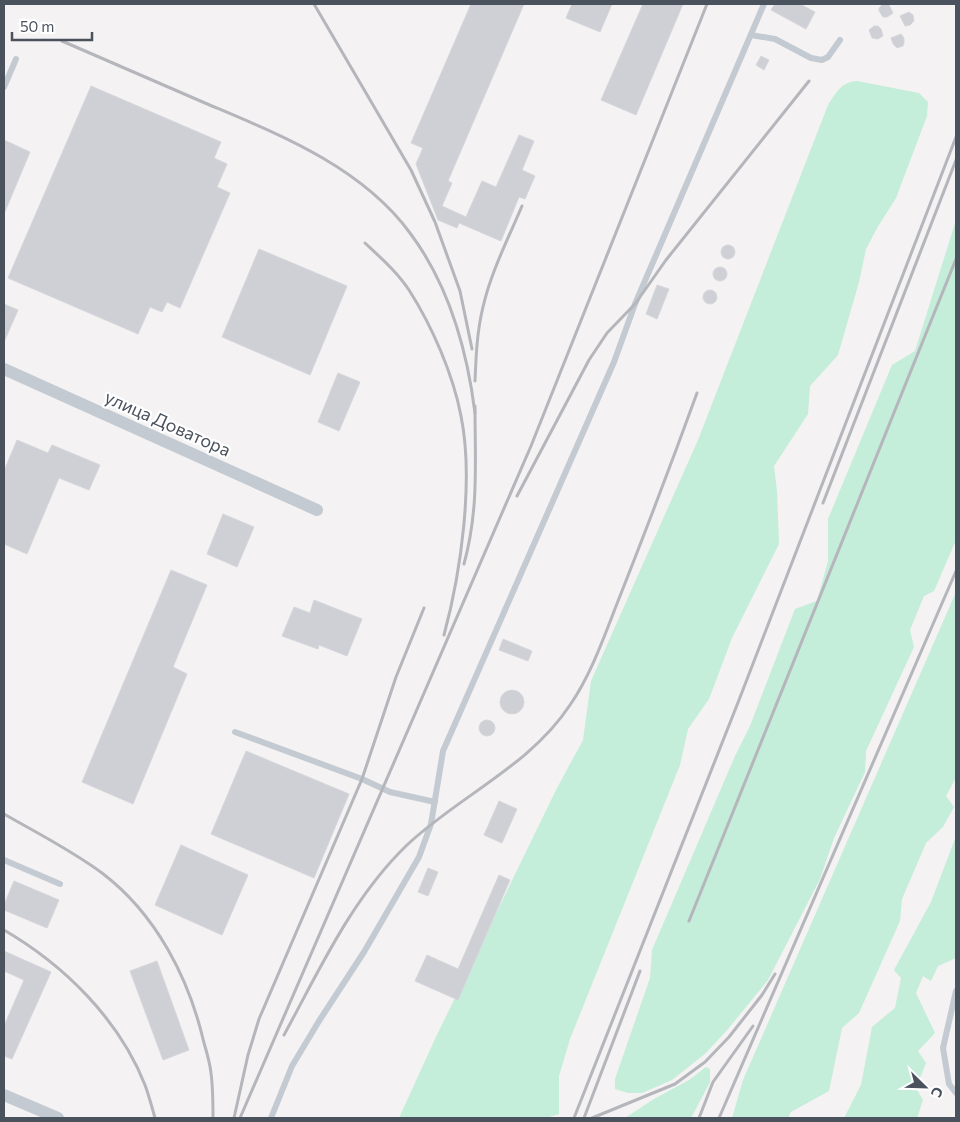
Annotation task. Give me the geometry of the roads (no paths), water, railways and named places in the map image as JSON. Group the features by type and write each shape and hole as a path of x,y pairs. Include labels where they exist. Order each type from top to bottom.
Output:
{"street":[{"name":"улица Доватора","path":"4,369 317,510"},
{"path":"4,1095 58,1118"}],"lane":[{"path":"271,1118 292,1066 364,952 419,857 431,824 443,751 614,362 635,304 764,4"},
{"path":"750,35 775,39 811,58 822,60 828,57 840,40"},
{"path":"4,86 16,59"},
{"path":"235,732 362,779 390,792 435,802"},
{"path":"4,860 60,884"},
{"path":"956,991 943,1048 949,1084 956,1094"}],"railway":[{"path":"314,4 411,170 435,222 460,291 472,349"},
{"path":"240,1118 531,446 707,4"},
{"path":"62,41 289,140 316,154 368,189 390,209 410,233 424,253 446,296 467,365 475,413"},
{"path":"517,496 589,360 607,333 635,304 666,260 809,81"},
{"path":"574,1118 739,700 956,137"},
{"path":"823,503 956,160"},
{"path":"475,381 478,334 486,294 522,206"},
{"path":"365,243 399,277 418,304 441,351 453,384 461,416 465,441 466,468 464,526 456,583 444,635"},
{"path":"689,921 956,259"},
{"path":"284,1035 338,935 353,911 387,866 427,827 515,763 535,746 554,727 570,705 586,678 599,650 697,393"},
{"path":"464,564 469,544 474,505 475,406"},
{"path":"719,1118 956,571"},
{"path":"234,1118 248,1055 259,1019 362,779 396,677 424,608"},
{"path":"4,814 66,849 102,873 139,908 154,928 168,949 179,971 198,1019 211,1069 213,1118"},
{"path":"4,930 48,960 68,977 105,1016 134,1061 145,1085 155,1118"},
{"path":"584,1118 640,971"},
{"path":"592,1118 675,1084 705,1062 729,1037 762,995 775,974"},
{"path":"699,1118 713,1082 753,1026"}]}
